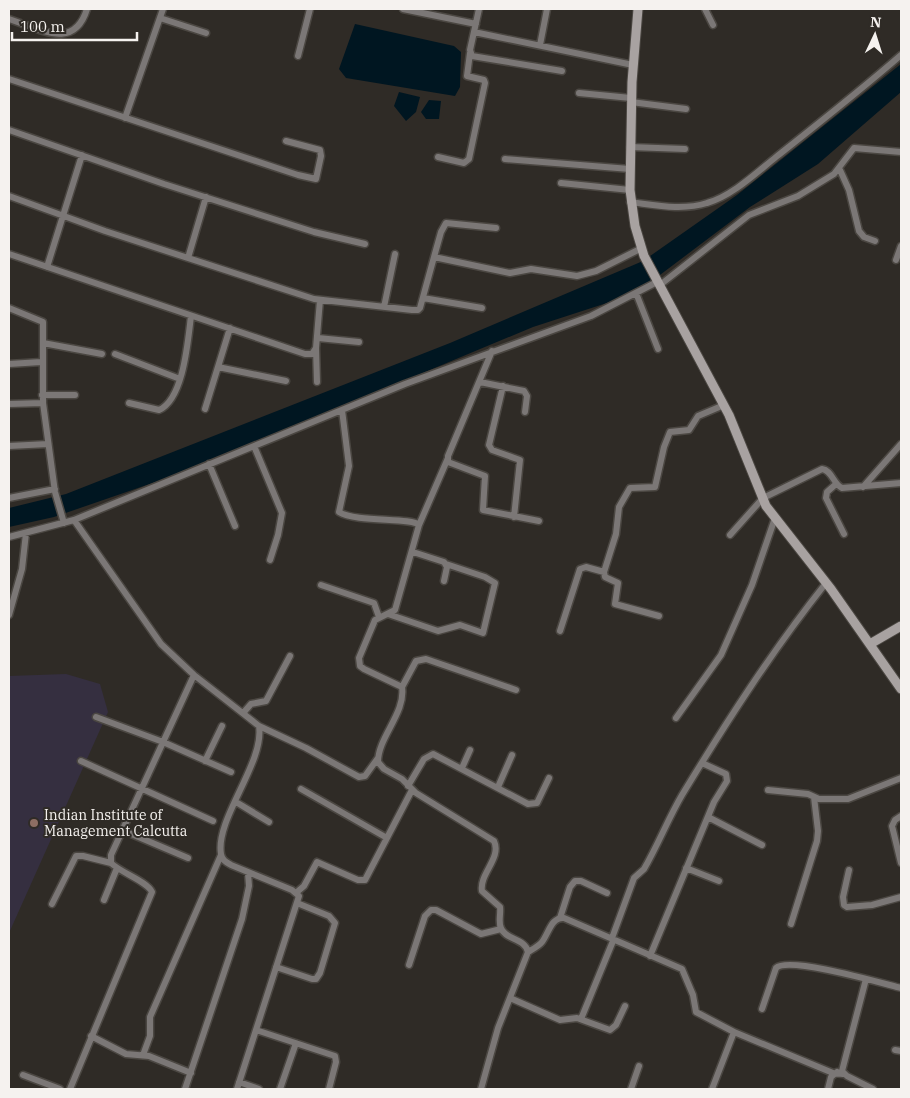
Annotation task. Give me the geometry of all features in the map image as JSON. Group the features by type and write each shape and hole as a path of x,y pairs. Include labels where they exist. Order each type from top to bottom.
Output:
{"street":[{"path":"9,20 48,32 66,35 76,29 84,20 87,9"},
{"path":"125,118 163,9"},
{"path":"298,56 310,9"},
{"path":"403,9 476,24"},
{"path":"438,157 464,163 469,158 485,83 484,80 467,76 479,9"},
{"path":"540,44 547,9"},
{"path":"638,9 631,100 630,202 643,252 724,406 763,498 775,518 826,583 900,685"},
{"path":"705,9 712,26"},
{"path":"160,18 206,32"},
{"path":"474,32 540,44 583,56 633,65"},
{"path":"470,53 474,57 562,71"},
{"path":"630,202 697,206 714,201 752,176 901,55"},
{"path":"9,79 298,175 316,179 321,156 320,150 286,141"},
{"path":"579,92 686,109"},
{"path":"9,130 314,232 365,244"},
{"path":"630,147 685,149"},
{"path":"9,536 26,533 63,520 74,520 492,350 591,316 657,281 749,215 798,196 840,170 854,148 901,152"},
{"path":"47,266 82,155"},
{"path":"505,158 630,169"},
{"path":"840,170 849,190 859,231 864,237 875,241"},
{"path":"561,183 630,190"},
{"path":"9,196 104,231 320,300 418,310 423,298 440,232 446,223 496,228"},
{"path":"188,258 206,197"},
{"path":"896,260 901,246"},
{"path":"434,257 510,273 531,269 578,276 596,271 643,252"},
{"path":"9,254 305,354 312,354 316,348"},
{"path":"384,307 395,254"},
{"path":"636,293 658,349"},
{"path":"423,298 482,308"},
{"path":"317,382 316,348 320,300"},
{"path":"9,308 43,322 42,395 55,491 63,520"},
{"path":"129,403 152,410 163,409 180,379 187,352 191,316"},
{"path":"206,409 230,328"},
{"path":"318,338 360,342"},
{"path":"43,343 102,354"},
{"path":"402,687 364,670 359,663 367,636 379,617 395,610 413,552 419,525 492,350"},
{"path":"116,354 180,379"},
{"path":"9,364 41,362"},
{"path":"218,368 286,381"},
{"path":"480,382 526,393 525,412"},
{"path":"503,386 489,445 492,450 520,460 514,517"},
{"path":"42,395 74,394"},
{"path":"9,404 43,403"},
{"path":"659,616 615,604 618,583 605,577 604,572 616,534 619,507 627,491 634,487 652,489 655,487 664,447 670,432 689,430 698,416 724,406"},
{"path":"342,410 349,466 339,512 374,520 413,521 419,525"},
{"path":"9,446 48,444"},
{"path":"863,487 901,444"},
{"path":"254,446 282,513 278,535 270,560"},
{"path":"448,458 450,464 485,476 483,510 539,521"},
{"path":"209,464 235,526"},
{"path":"730,535 763,498 822,469 828,472 836,484 842,488 901,483"},
{"path":"836,484 827,492 826,498 844,534"},
{"path":"9,498 55,491"},
{"path":"676,718 721,655 752,585 775,518"},
{"path":"74,520 100,554 130,602 161,644 194,675 260,726 306,748 359,777 365,776 378,758 396,716 402,687 416,661 426,659 516,690"},
{"path":"9,615 22,569 26,533"},
{"path":"388,614 438,631 460,624 483,633 495,583 485,577 413,552"},
{"path":"444,580 446,564"},
{"path":"560,631 580,569 586,567 604,572"},
{"path":"581,1019 613,941 612,938 634,878 644,870 681,796 777,644 826,583"},
{"path":"320,584 374,603 379,617"},
{"path":"870,644 901,626"},
{"path":"244,712 251,704 266,701 290,656"},
{"path":"111,863 111,855 122,830 194,675"},
{"path":"96,717 162,742 231,772"},
{"path":"206,761 222,726"},
{"path":"143,1055 150,1036 150,1017 221,855 225,829 259,743 260,726"},
{"path":"462,768 470,750"},
{"path":"237,1089 297,903 297,892 304,886 318,862 358,880 365,880 410,788 428,756 438,755 533,805 540,798 548,778"},
{"path":"498,787 512,755"},
{"path":"378,758 381,765 402,779 410,788 494,841 495,852 481,887 485,894 500,907 501,929"},
{"path":"81,761 213,821"},
{"path":"650,956 686,868 727,778 726,774 702,763"},
{"path":"768,790 798,792 826,799 852,798 901,778"},
{"path":"301,789 387,838"},
{"path":"790,924 817,841 814,797"},
{"path":"236,802 269,822"},
{"path":"901,816 895,820 892,826 901,864"},
{"path":"708,818 762,845"},
{"path":"122,830 188,858"},
{"path":"221,855 224,861 248,873 297,892"},
{"path":"52,904 76,856 111,863 148,886 152,892 70,1089"},
{"path":"104,900 117,868"},
{"path":"686,868 719,881"},
{"path":"849,870 844,905 872,905 901,897"},
{"path":"185,1089 242,919 249,886 248,873"},
{"path":"481,1089 498,1028 528,952 541,944 554,922 560,918 570,887 575,881 582,881 607,893"},
{"path":"276,967 312,979 316,979 320,973 335,923 329,916 297,903"},
{"path":"409,965 425,916 431,910 481,934 501,929 524,944 528,952"},
{"path":"560,918 570,919 685,971 686,981 693,995 696,1012 734,1032 833,1073 843,1073 872,1089"},
{"path":"762,1009 776,968 781,965 809,965 901,988"},
{"path":"843,1073 866,979"},
{"path":"510,998 560,1020 581,1019 610,1030 616,1025 626,1006"},
{"path":"256,1030 335,1056 336,1062 329,1089"},
{"path":"712,1089 734,1032"},
{"path":"91,1036 126,1054 143,1055 191,1073"},
{"path":"280,1089 296,1043"},
{"path":"631,1089 639,1066"},
{"path":"828,1089 833,1073"},
{"path":"23,1075 60,1089"},
{"path":"240,1082 259,1089"}],"shaded area":[{"name":"Indian Institute of Management Calcutta","path":"66,674 100,684 108,712 9,933 9,676"}],"water":[{"path":"355,24 454,46 461,52 460,87 455,96 346,78 339,69"},
{"path":"901,64 901,92 818,164 750,207 644,287 616,300 533,327 193,469 54,517 9,527 9,508 66,494 450,343 643,261 737,195"},
{"path":"399,92 420,97 416,112 406,121 394,106"},
{"path":"429,100 441,101 439,119 426,119 421,112"}],"place":[{"name":"Indian Institute of Management Calcutta","path":"34,823"}]}
